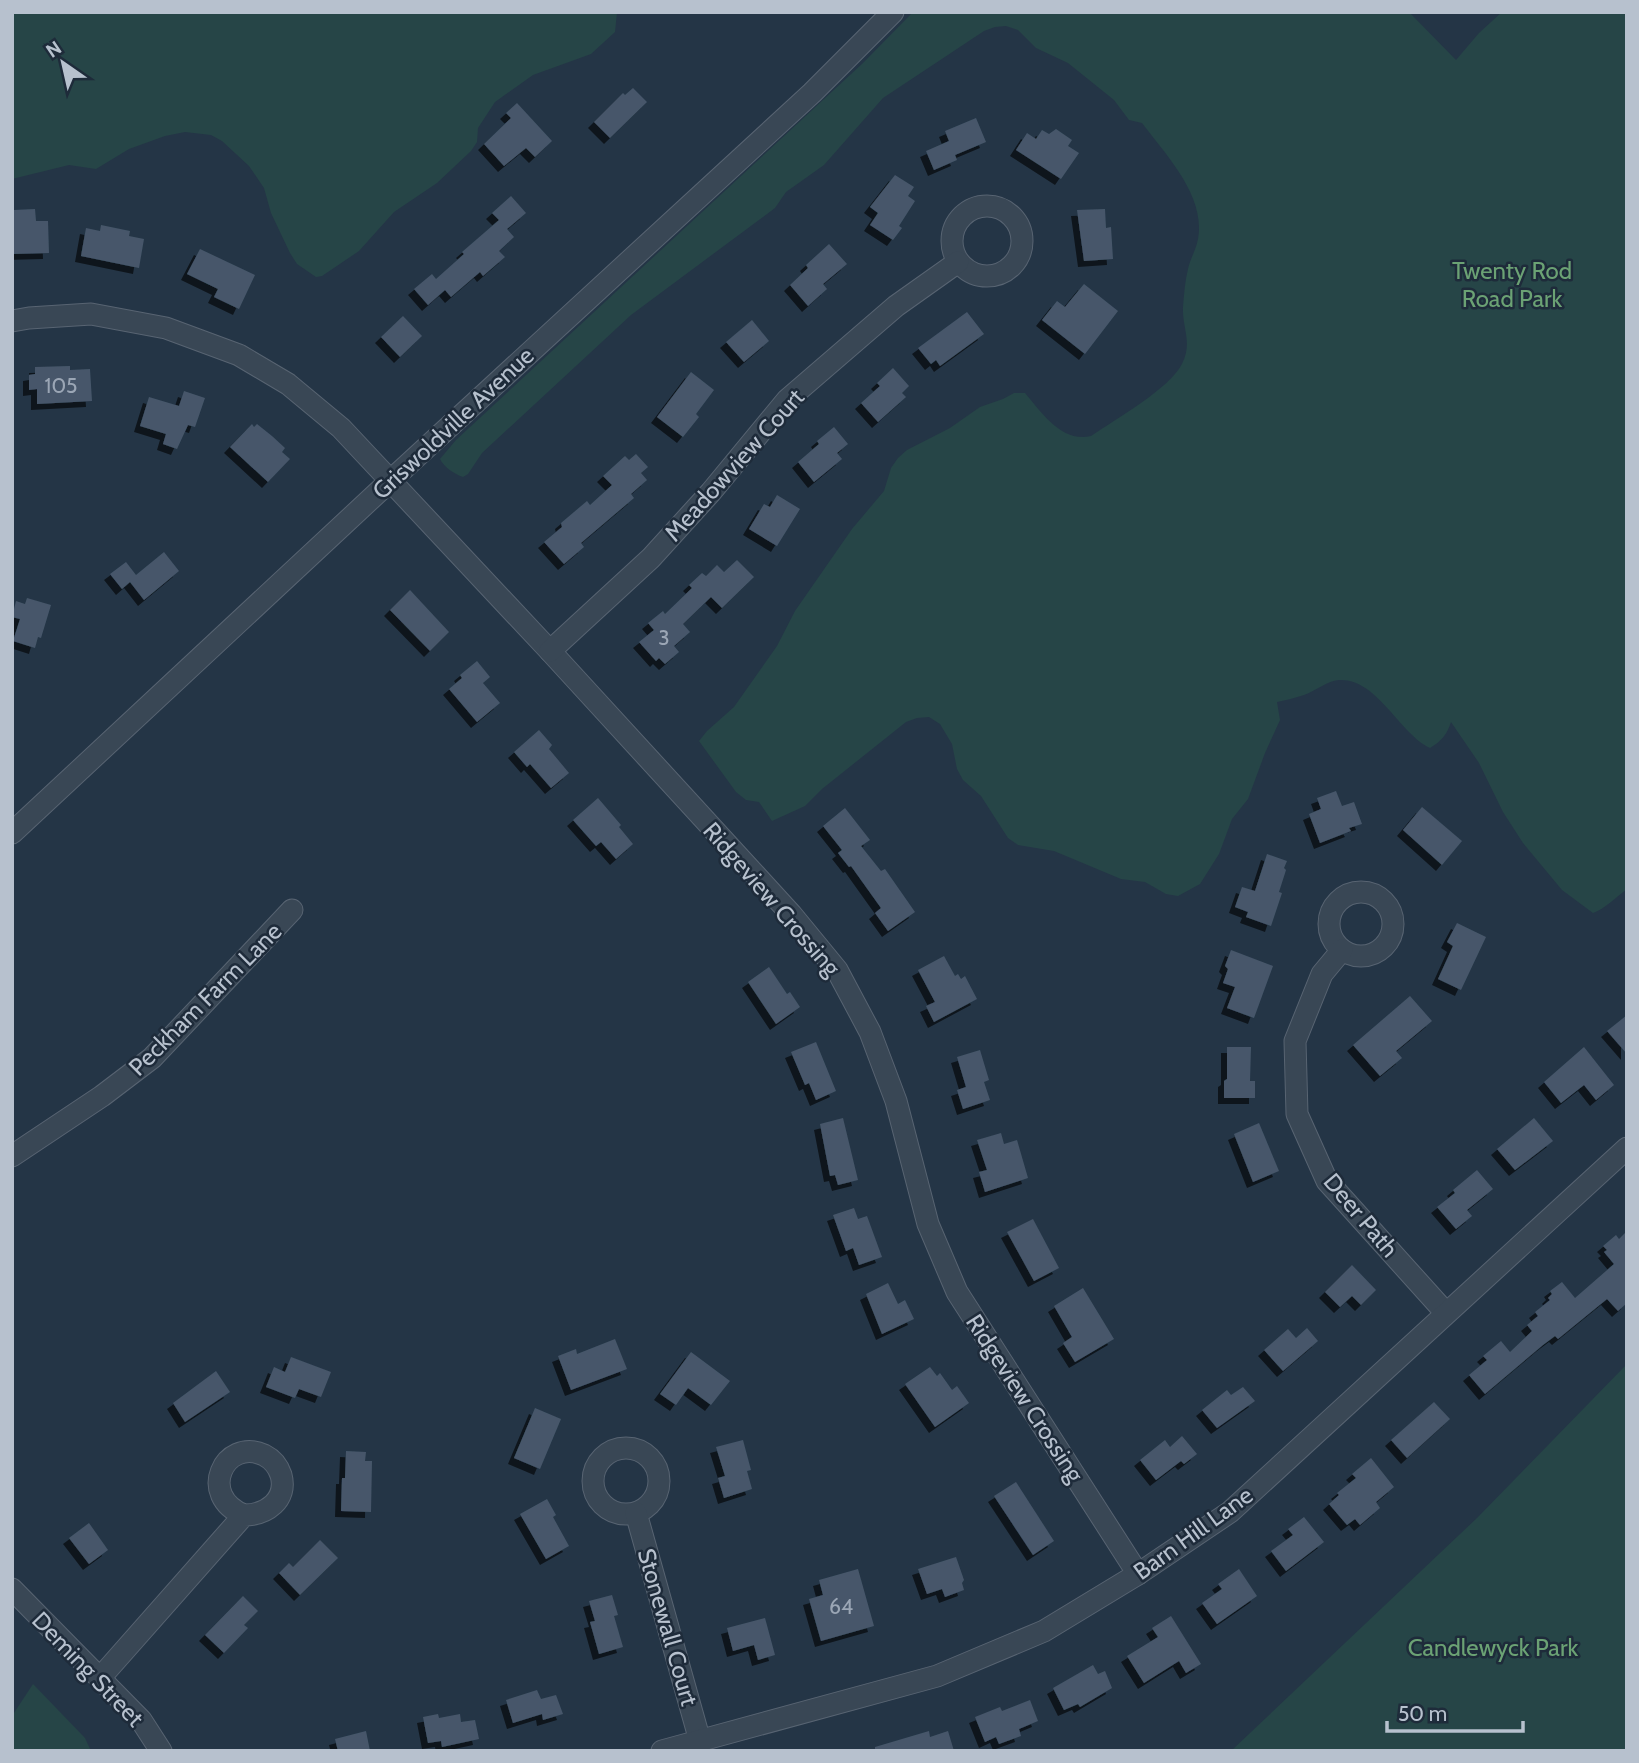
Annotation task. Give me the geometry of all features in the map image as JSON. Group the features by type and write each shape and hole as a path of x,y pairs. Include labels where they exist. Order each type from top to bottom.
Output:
{"street":[{"name":"Griswoldville Avenue","path":"12,833 812,93 893,12"},
{"name":"Meadowview Court","path":"550,651 651,558 788,400 896,306 958,262"},
{"name":"Ridgeview Crossing","path":"12,321 91,314 166,328 240,355 288,384 341,428 791,914 837,970 870,1032 896,1101 928,1224 957,1292 1138,1574"},
{"name":"Peckham Farm Lane","path":"12,1156 102,1096 152,1058 292,910"},
{"name":"Deer Path","path":"1342,950 1322,974 1295,1041 1297,1114 1327,1181 1445,1312"},
{"name":"Barn Hill Lane","path":"662,1751 937,1676 1044,1632 1138,1574 1230,1512 1445,1312 1627,1148"},
{"name":"Stonewall Court","path":"636,1513 700,1741"},
{"path":"100,1678 244,1515"},
{"name":"Deming Street","path":"12,1589 141,1720 161,1751"}],"green space":[{"path":"12,12 617,12 615,32 591,54 533,75 495,102 478,128 477,142 471,151 437,183 394,212 359,251 322,276 316,277 297,264 290,253 271,213 264,188 249,166 222,141 211,135 185,132 165,136 129,149 96,169 69,165 12,179"},
{"name":"Twenty Rod Road Park","path":"913,12 1409,12 1456,60 1502,12 1627,12 1627,889 1593,913 1562,890 1523,843 1503,812 1479,763 1451,722 1443,737 1430,748 1408,731 1376,697 1353,682 1334,681 1304,695 1277,702 1280,720 1248,799 1232,819 1219,854 1200,884 1178,896 1166,894 1145,882 1121,879 1054,851 1018,845 1008,838 981,796 963,780 957,769 952,744 940,724 929,717 906,722 822,789 805,806 772,821 759,802 746,800 736,792 699,741 734,707 777,646 795,611 852,529 884,491 891,468 907,450 950,428 980,407 1014,393 1025,393 1062,431 1081,437 1091,436 1154,393 1182,364 1187,349 1183,315 1185,288 1198,239 1199,223 1190,192 1172,162 1142,123 1129,120 1114,100 1068,63 1036,48 1018,30 1006,26 984,31 883,98 824,165 786,192 775,208 631,315 482,453 468,474 460,476 442,462 440,459 456,440 863,63"},
{"name":"Candlewyck Park","path":"1627,1364 1627,1751 1231,1751 1477,1518"},
{"path":"33,1684 85,1738 91,1751 12,1751 12,1716"}],"building":[{"path":"633,88 647,102 610,138 594,122 623,93 625,95"},
{"path":"517,103 552,141 535,157 526,148 504,166 484,144 511,118 506,113"},
{"path":"976,118 986,142 955,155 957,160 934,170 926,151 949,141 945,131"},
{"path":"1056,129 1072,140 1068,146 1079,153 1061,179 1016,150 1027,133 1036,139 1042,130 1049,134"},
{"path":"895,175 914,187 908,196 915,201 893,240 870,225 878,213 870,207"},
{"path":"511,196 526,213 507,229 514,237 499,251 505,257 483,276 480,272 451,297 445,290 428,305 414,289 432,274 436,279 464,254 462,252 499,220 492,213"},
{"path":"35,209 36,221 48,221 49,253 12,254 14,210"},
{"path":"1105,209 1106,228 1111,227 1113,259 1084,261 1077,210"},
{"path":"101,225 130,231 129,236 144,239 139,268 81,256 86,228 100,231"},
{"path":"829,244 847,264 823,284 827,289 808,306 790,285 808,268 806,265"},
{"path":"200,249 255,275 239,309 214,297 218,289 187,274"},
{"path":"1084,284 1118,311 1085,354 1042,320 1057,301 1065,307"},
{"path":"967,312 984,334 940,366 936,360 931,364 918,348"},
{"path":"403,316 422,336 400,357 381,337"},
{"path":"752,320 769,341 744,362 726,342"},
{"path":"70,366 70,370 90,369 92,401 37,404 37,389 29,390 29,375 35,374 35,367"},
{"path":"893,368 909,386 902,393 906,397 878,422 861,403 880,386 877,383"},
{"path":"691,372 714,390 696,414 699,417 683,437 657,417"},
{"path":"184,391 205,398 195,427 188,425 177,449 163,444 166,434 140,426 149,397 179,406"},
{"path":"252,424 254,427 257,424 272,436 285,448 282,452 290,459 268,482 230,447"},
{"path":"834,427 848,444 837,453 842,459 814,482 798,462"},
{"path":"636,454 648,467 641,473 647,480 631,494 634,498 581,543 584,547 564,564 544,542 587,501 590,505 612,485 603,476 625,456 629,460"},
{"path":"777,495 800,509 777,546 749,529 764,504 770,507"},
{"path":"164,552 179,571 144,600 130,582 122,589 110,574 126,562 136,575"},
{"path":"737,560 754,577 722,608 711,597 683,624 690,632 674,646 679,652 665,664 659,658 656,661 639,642 654,630 648,623 663,611 665,614 692,588 689,585 702,573 706,576 717,565 724,572"},
{"path":"410,590 449,632 430,651 390,610"},
{"path":"27,598 51,605 41,638 38,637 35,648 13,641 20,619 12,617 16,601 25,604"},
{"path":"477,661 490,677 483,683 500,703 477,722 449,689 462,678 460,675"},
{"path":"539,730 552,745 549,749 569,773 551,788 530,764 527,767 514,752"},
{"path":"1336,791 1342,806 1354,802 1362,824 1320,843 1309,814 1321,809 1317,798"},
{"path":"598,798 633,844 616,859 601,842 596,846 573,820"},
{"path":"1422,807 1462,841 1442,865 1403,830"},
{"path":"845,808 870,840 861,846 881,871 885,869 915,912 888,931 875,913 881,908 851,866 849,867 838,853 842,850 823,826"},
{"path":"1267,854 1287,861 1279,892 1282,893 1271,926 1246,917 1248,912 1235,907 1242,887 1255,891"},
{"path":"1457,923 1486,937 1461,990 1438,979 1453,946 1447,942"},
{"path":"1231,950 1273,966 1254,1018 1227,1008 1235,987 1223,983"},
{"path":"944,956 955,976 958,974 961,979 965,976 977,999 934,1022 926,1006 935,1002 918,970"},
{"path":"769,967 787,994 790,992 800,1007 776,1024 748,982"},
{"path":"1410,996 1432,1021 1396,1051 1402,1058 1380,1076 1353,1045"},
{"path":"1627,1015 1627,1054 1607,1031"},
{"path":"816,1042 836,1091 816,1100 809,1083 805,1085 791,1052"},
{"path":"1227,1047 1251,1047 1250,1081 1255,1081 1255,1098 1224,1098"},
{"path":"1584,1047 1614,1085 1596,1100 1584,1085 1561,1103 1544,1082"},
{"path":"980,1050 989,1080 984,1082 990,1100 963,1109 957,1090 966,1087 957,1057"},
{"path":"843,1118 858,1180 838,1185 835,1175 830,1176 820,1124"},
{"path":"1534,1118 1553,1141 1515,1170 1497,1149"},
{"path":"1259,1123 1279,1171 1253,1182 1234,1134"},
{"path":"1001,1133 1004,1144 1017,1140 1028,1178 985,1192 979,1172 987,1170 977,1140"},
{"path":"1477,1170 1493,1189 1467,1210 1472,1216 1456,1229 1437,1207"},
{"path":"854,1208 858,1219 867,1216 882,1257 859,1265 853,1248 846,1251 833,1215"},
{"path":"1033,1219 1059,1268 1034,1281 1007,1232"},
{"path":"1627,1231 1627,1303 1618,1311 1607,1299 1558,1339 1555,1336 1543,1345 1485,1394 1469,1375 1487,1360 1483,1356 1501,1341 1510,1352 1532,1331 1527,1325 1538,1316 1535,1312 1550,1300 1550,1291 1562,1282 1575,1298 1614,1264 1604,1252 1607,1250 1603,1246 1616,1235 1619,1239"},
{"path":"1352,1265 1376,1290 1361,1305 1352,1296 1340,1307 1325,1292"},
{"path":"888,1283 898,1304 905,1300 914,1319 882,1334 866,1294"},
{"path":"1083,1288 1114,1339 1075,1362 1063,1343 1072,1337 1054,1306"},
{"path":"1307,1328 1318,1341 1283,1371 1264,1350 1288,1329 1296,1338"},
{"path":"615,1339 627,1369 571,1390 558,1356 576,1349 577,1354"},
{"path":"691,1352 730,1381 711,1405 688,1388 676,1405 660,1394"},
{"path":"291,1357 331,1372 321,1397 299,1389 295,1398 266,1387 274,1367 285,1372"},
{"path":"930,1367 937,1376 940,1373 952,1390 957,1386 969,1403 935,1427 905,1384"},
{"path":"216,1371 230,1392 185,1422 173,1403"},
{"path":"1243,1387 1255,1401 1217,1428 1202,1410 1227,1390 1231,1395"},
{"path":"1434,1402 1450,1419 1407,1458 1391,1440"},
{"path":"535,1408 561,1419 540,1469 514,1458"},
{"path":"1182,1436 1197,1454 1184,1464 1181,1461 1156,1480 1140,1460 1165,1440 1170,1447"},
{"path":"743,1440 751,1470 747,1471 752,1489 724,1498 718,1478 725,1476 716,1447"},
{"path":"346,1451 366,1452 365,1461 372,1461 371,1512 341,1511"},
{"path":"1371,1458 1394,1487 1376,1502 1380,1508 1360,1525 1355,1519 1347,1525 1329,1504 1339,1495 1337,1493 1356,1478 1352,1474"},
{"path":"1016,1482 1054,1541 1033,1555 994,1496"},
{"path":"547,1499 556,1515 553,1517 569,1546 546,1559 520,1514"},
{"path":"1304,1517 1324,1542 1286,1571 1271,1551 1293,1535 1288,1529"},
{"path":"89,1523 108,1550 89,1564 69,1538"},
{"path":"320,1540 338,1558 300,1595 279,1573 289,1563 293,1567"},
{"path":"956,1557 964,1580 964,1590 945,1597 942,1589 927,1594 918,1569"},
{"path":"858,1569 874,1626 821,1641 809,1599 823,1595 819,1580"},
{"path":"1239,1569 1257,1596 1217,1624 1202,1603 1222,1589 1218,1584"},
{"path":"612,1595 618,1615 614,1616 623,1647 599,1654 590,1622 595,1621 589,1601"},
{"path":"243,1596 258,1611 244,1625 248,1628 224,1653 205,1635"},
{"path":"1171,1616 1201,1664 1186,1673 1179,1661 1144,1683 1127,1656 1158,1637 1152,1628"},
{"path":"765,1618 775,1655 758,1660 754,1645 733,1651 727,1628"},
{"path":"1093,1665 1098,1674 1105,1671 1112,1688 1080,1707 1078,1704 1064,1710 1053,1688"},
{"path":"537,1690 541,1699 556,1695 563,1714 543,1720 542,1714 513,1723 506,1700"},
{"path":"1030,1700 1038,1721 1019,1729 1021,1736 999,1744 996,1737 985,1742 975,1717 1000,1707 1002,1711"},
{"path":"438,1714 439,1718 460,1714 461,1722 475,1720 479,1739 442,1747 441,1741 428,1743 423,1717"},
{"path":"366,1731 370,1751 338,1751 335,1739"},
{"path":"929,1731 930,1737 948,1731 954,1751 875,1751 875,1747"}]}
